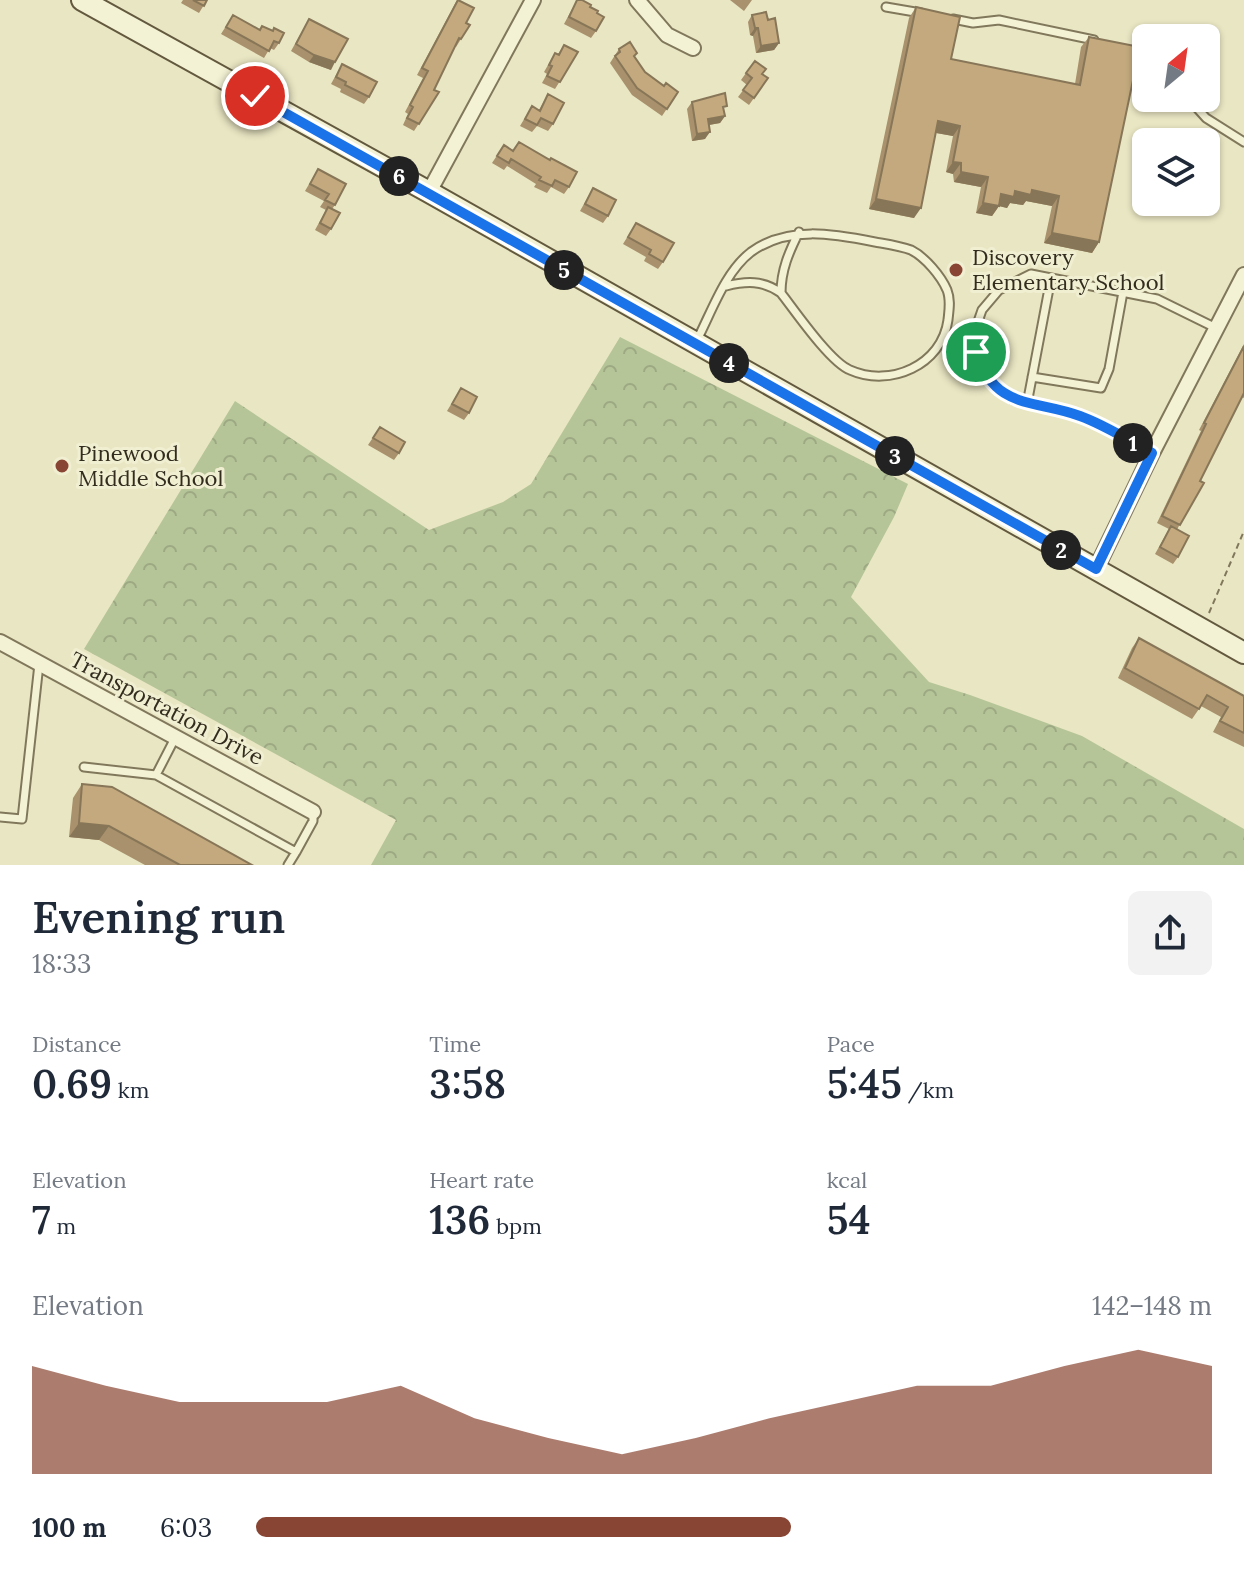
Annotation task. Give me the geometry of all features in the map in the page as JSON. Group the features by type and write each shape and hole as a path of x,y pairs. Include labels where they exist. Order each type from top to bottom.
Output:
{"main road":[{"path":"82,0 429,192 1244,653"}],"street":[{"path":"429,192 533,0"},
{"path":"637,0 667,35 693,48"},
{"path":"1096,569 1244,275"},
{"name":"Transportation Drive","path":"0,642 313,812"}],"lane":[{"path":"886,7 929,15"},
{"path":"944,17 973,23 999,20 1105,42"},
{"path":"1201,112 1244,142"},
{"path":"694,344 735,269 748,255 759,247 799,232 843,235 913,251 933,269 947,290 950,304 946,334 931,357 894,377 871,376 848,370 836,360 781,293 770,285 743,282 726,286"},
{"path":"781,293 787,255 799,232"},
{"path":"1152,453 1081,416 1013,400 979,363 973,336 982,310 999,290 1031,274 1157,299 1216,328"},
{"path":"1027,404 1051,278"},
{"path":"1032,377 1101,388 1109,369 1123,292"},
{"path":"0,817 22,819 39,663"},
{"path":"156,775 175,738"},
{"path":"84,767 156,775 296,852"},
{"path":"288,865 313,821 313,812"}],"path":[{"path":"1201,628 1244,531"}],"green space":[{"path":"620,337 908,484 851,597 929,682 1082,736 1244,829 1244,865 371,865 396,820 84,649 235,401 429,530 503,502 531,484"}],"building":[{"path":"193,0 207,0 204,6"},
{"path":"458,0 474,8 466,23 470,25 459,38 434,90 439,92 419,124 407,118 413,107 410,105 428,71 422,68"},
{"path":"577,0 591,5 604,17 596,31 569,17"},
{"name":"Discovery Elementary School","path":"916,7 960,17 951,59 1080,85 1089,37 1132,45 1132,85 1099,242 1052,233 1059,196 1032,190 1031,195 1015,191 1014,197 1001,194 999,206 983,203 988,177 961,172 961,163 953,162 960,126 938,121 921,208 876,199"},
{"path":"766,12 768,20 775,18 779,43 761,46 752,15"},
{"path":"233,15 260,30 262,26 284,33 279,43 274,41 269,51 226,27"},
{"path":"309,19 348,39 335,62 314,55 296,44"},
{"path":"630,42 637,53 634,56 645,72 678,92 667,109 637,88 615,56"},
{"path":"564,45 578,52 560,82 547,76 555,53 559,55"},
{"path":"755,61 766,69 762,74 768,78 754,98 743,90 752,78 746,73"},
{"path":"342,64 377,82 369,97 336,77"},
{"path":"725,93 725,116 708,119 710,132 697,134 692,102"},
{"path":"548,94 564,103 553,124 541,118 537,125 525,119 532,106 540,111"},
{"path":"519,142 577,172 569,187 555,180 552,186 511,159 509,163 497,156 504,145 513,151"},
{"path":"318,169 346,184 335,205 325,200 329,194 310,184"},
{"path":"593,188 616,200 608,216 585,204"},
{"path":"328,207 340,213 331,229 320,223"},
{"path":"636,223 674,243 663,262 649,254 651,250 628,237"},
{"path":"1244,346 1244,393 1200,481 1204,483 1180,525 1162,516 1204,423"},
{"path":"461,388 477,397 469,413 452,404"},
{"path":"380,427 405,442 399,453 373,438"},
{"path":"1171,526 1189,536 1178,557 1160,547"},
{"path":"1139,638 1244,696 1244,733 1220,721 1228,707 1207,695 1199,709 1125,668"},
{"path":"82,784 112,787 252,865 180,865 109,826 79,823"}],"place":[{"name":"Discovery Elementary School","path":"956,270"},
{"name":"Pinewood Middle School","path":"62,466"}],"route":[{"path":"255,96 1096,569 1152,453 1081,416 1013,400 989,377 979,363 976,352"}]}
